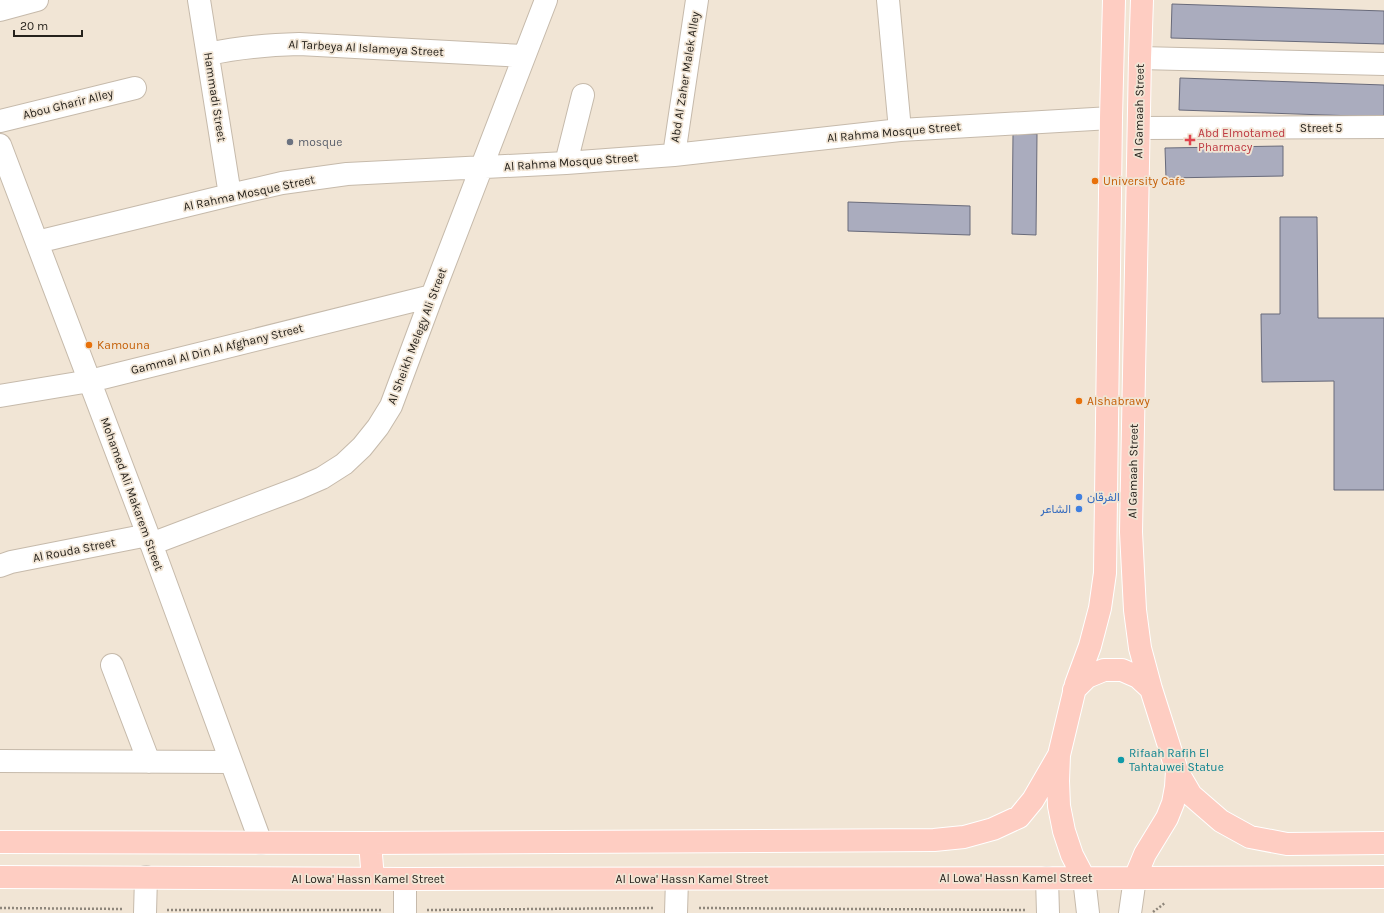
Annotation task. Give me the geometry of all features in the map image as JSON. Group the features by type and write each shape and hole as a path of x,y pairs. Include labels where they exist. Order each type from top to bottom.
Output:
{"main road":[{"path":"1084,878 1072,855 1064,831 1059,806 1058,781 1059,756 1074,690 1090,646 1100,608 1105,566 1114,0"},
{"name":"Al Gamaah Street","path":"1135,878 1145,854 1167,818 1173,803 1177,771 1151,689 1140,648 1135,610 1132,532 1142,0"},
{"path":"1100,608 1135,610"},
{"path":"1074,690 1087,677 1104,670 1122,670 1138,677 1151,689"},
{"path":"0,842 370,844 934,840 964,837 993,828 1019,816 1033,800 1059,756"},
{"path":"1177,771 1191,795 1221,821 1250,837 1287,844 1384,843"},
{"path":"118,843 121,877"},
{"path":"370,844 372,879"},
{"name":"Al Lowa' Hassn Kamel Street","path":"0,877 677,879 1384,877"}],"street":[{"path":"0,10 37,0"},
{"name":"Hammadi Street","path":"199,0 209,54 230,195"},
{"name":"Al Sheikh Melegy Ali Street","path":"149,539 299,488 322,478 344,464 362,447 378,427 391,406 546,0"},
{"name":"Abd Al Zaher Malek Alley","path":"674,155 697,0"},
{"path":"888,0 900,130"},
{"name":"Al Tarbeya Al Islameya Street","path":"209,54 238,48 299,44 524,56"},
{"path":"1140,58 1384,64"},
{"name":"Abou Gharir Alley","path":"0,121 135,88"},
{"path":"566,164 583,95"},
{"name":"Al Rahma Mosque Street","path":"37,242 282,183 347,174 566,164 674,155 900,130 1111,118"},
{"name":"Street 5","path":"1139,128 1384,127"},
{"name":"Mohamed Ali Makarem Street","path":"0,145 149,539 260,843"},
{"name":"Gammal Al Din Al Afghany Street","path":"0,396 90,381 432,296"},
{"name":"Al Rouda Street","path":"0,566 11,562 149,539"},
{"path":"112,665 149,762"},
{"path":"0,761 231,762"},
{"path":"145,911 146,877"},
{"path":"1039,912 1047,878"},
{"path":"1084,878 1088,913"},
{"path":"1130,913 1135,878"},
{"path":"405,879 405,912"},
{"path":"676,910 677,879"}],"path":[{"path":"1151,913 1165,903"},
{"path":"0,908 145,911 405,912 676,910 1039,912"}],"building":[{"path":"1172,4 1384,11 1384,44 1171,38"},
{"path":"1180,78 1384,85 1384,117 1179,110"},
{"path":"1013,134 1037,134 1036,235 1012,234"},
{"path":"1283,146 1283,176 1166,178 1165,148"},
{"path":"848,202 970,206 970,235 848,231"},
{"path":"1280,217 1317,217 1318,318 1384,318 1384,490 1334,490 1334,381 1262,382 1261,314 1280,314"}],"place":[{"name":"Abd Elmotamed Pharmacy","path":"1190,140"},
{"name":"mosque","path":"290,142"},
{"name":"University Cafe","path":"1095,181"},
{"name":"Kamouna","path":"89,345"},
{"name":"Alshabrawy","path":"1079,401"},
{"name":"الفرقان","path":"1079,497"},
{"name":"الشاعر","path":"1079,509"},
{"name":"Rifaah Rafih El Tahtauwei Statue","path":"1121,760"}]}
